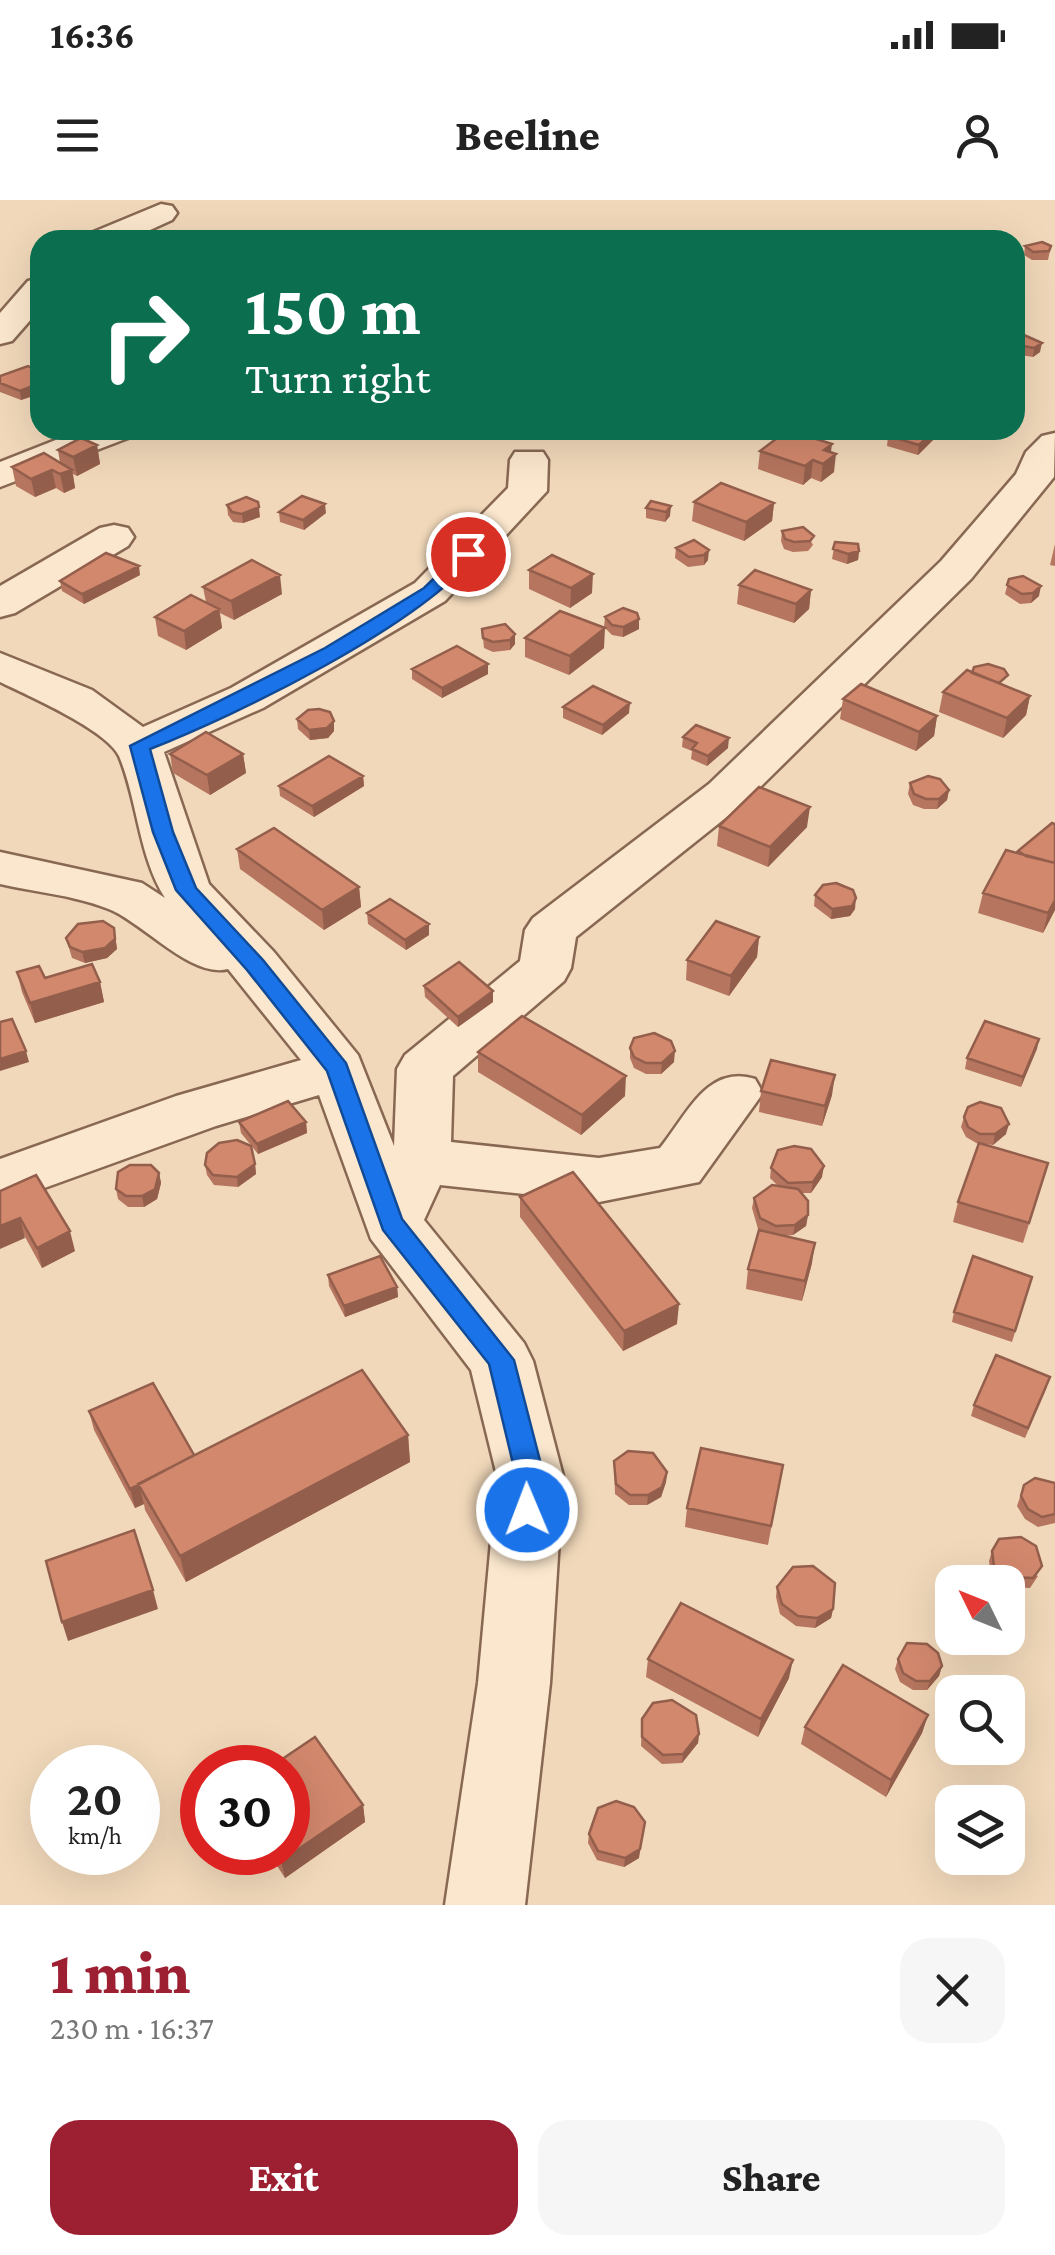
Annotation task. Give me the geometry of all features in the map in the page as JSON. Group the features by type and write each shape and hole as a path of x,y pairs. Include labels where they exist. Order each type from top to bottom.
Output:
{"street":[{"path":"125,230 161,214"},
{"path":"0,334 30,300"},
{"path":"0,475 89,440"},
{"path":"392,1223 422,1162 426,1069 545,968 552,930 726,794 956,570 1035,477 1040,460 1055,444"},
{"path":"139,746 247,698 430,592 527,491 529,460"},
{"path":"0,604 114,537"},
{"path":"0,666 76,700 139,746 163,832 186,890 255,965 338,1069 392,1223 501,1360 530,1476 514,1683 485,1905"},
{"path":"0,868 124,895 208,951 255,965"},
{"path":"0,1182 196,1111 338,1069"},
{"path":"422,1162 599,1180 678,1167 736,1092"}],"building":[{"path":"1042,242 1051,246 1049,251 1033,252 1025,246"},
{"path":"1025,335 1042,343 1034,348 1025,346"},
{"path":"28,366 30,387 20,391 0,383 0,376"},
{"path":"77,440 97,445 73,457 58,450"},
{"path":"775,440 819,440 832,444 824,450 836,454 823,464 813,460 805,466 760,451"},
{"path":"44,453 72,470 60,474 52,470 31,479 12,467"},
{"path":"721,483 774,503 746,522 694,502"},
{"path":"302,496 325,504 303,520 279,512"},
{"path":"246,497 258,502 259,507 242,514 232,512 227,505"},
{"path":"651,501 671,506 666,512 646,508"},
{"path":"803,527 814,536 810,541 785,539 782,531"},
{"path":"694,540 709,550 704,555 689,557 676,548"},
{"path":"835,542 858,544 859,551 848,554 833,549"},
{"path":"106,553 139,566 82,594 60,581"},
{"path":"552,555 593,574 571,588 529,570"},
{"path":"252,560 280,575 231,601 203,587"},
{"path":"755,570 811,590 796,604 739,585"},
{"path":"1023,576 1041,586 1033,593 1022,594 1007,585 1009,579"},
{"path":"191,595 219,609 184,631 155,617"},
{"path":"623,608 637,613 639,619 623,627 612,625 605,617"},
{"path":"560,611 605,628 570,656 525,638"},
{"path":"505,624 515,634 510,640 493,642 483,638 482,629"},
{"path":"457,646 488,664 442,688 412,669"},
{"path":"988,664 1004,669 1008,675 999,683 972,673 974,667"},
{"path":"967,670 1030,696 1007,718 943,692"},
{"path":"861,684 937,716 919,732 843,699"},
{"path":"593,686 630,703 603,725 563,707"},
{"path":"308,710 330,712 334,721 327,728 309,730 297,719"},
{"path":"696,725 729,738 708,756 692,749 697,743 683,737"},
{"path":"206,732 243,754 207,775 170,754"},
{"path":"329,756 363,776 312,806 279,786"},
{"path":"928,776 940,779 949,790 939,799 914,794 910,783"},
{"path":"759,787 810,807 770,847 719,826"},
{"path":"1052,823 1055,863 1018,851"},
{"path":"274,828 359,887 322,910 237,849"},
{"path":"1006,850 1055,863 1055,900 1048,913 983,893"},
{"path":"836,883 853,890 856,898 852,906 832,909 815,895 823,885"},
{"path":"390,899 429,924 405,940 367,913"},
{"path":"103,921 114,928 115,939 105,948 82,952 70,947 66,938 78,924"},
{"path":"716,921 759,937 731,976 687,960"},
{"path":"459,962 493,991 458,1017 424,986"},
{"path":"92,964 100,982 30,1003 17,972 39,966 45,978"},
{"path":"522,1016 626,1076 582,1115 478,1052"},
{"path":"12,1019 26,1051 0,1059 0,1022"},
{"path":"985,1021 1039,1039 1023,1077 967,1058"},
{"path":"654,1033 671,1041 675,1051 662,1063 646,1063 634,1057 630,1048 634,1038"},
{"path":"771,1060 835,1075 825,1106 761,1091"},
{"path":"288,1101 306,1122 257,1144 239,1122"},
{"path":"980,1102 1001,1108 1009,1124 995,1134 980,1134 968,1127 964,1117 968,1107"},
{"path":"237,1140 251,1146 255,1164 237,1177 213,1175 205,1165 207,1153 219,1143"},
{"path":"979,1143 1048,1163 1029,1223 958,1202"},
{"path":"794,1146 811,1149 824,1166 813,1182 788,1183 771,1168 778,1150"},
{"path":"130,1165 151,1165 159,1173 155,1189 142,1196 126,1196 116,1189 118,1172"},
{"path":"573,1172 679,1304 624,1331 520,1197"},
{"path":"36,1175 70,1231 37,1248 20,1218 0,1226 0,1191"},
{"path":"772,1185 798,1189 808,1201 808,1215 795,1225 776,1226 760,1218 754,1198"},
{"path":"759,1230 815,1243 805,1281 748,1269"},
{"path":"380,1256 397,1287 344,1306 328,1275"},
{"path":"973,1256 1032,1277 1015,1331 954,1312"},
{"path":"996,1355 1050,1377 1028,1428 974,1405"},
{"path":"362,1370 408,1435 180,1556 138,1484"},
{"path":"153,1383 194,1455 130,1489 89,1411"},
{"path":"701,1448 783,1465 771,1526 687,1508"},
{"path":"628,1451 653,1453 667,1472 662,1487 648,1495 630,1495 616,1484 614,1461"},
{"path":"1035,1478 1055,1483 1055,1514 1042,1517 1028,1509 1021,1496 1024,1485"},
{"path":"134,1530 153,1590 62,1622 46,1561"},
{"path":"1021,1537 1036,1546 1042,1566 1033,1578 1025,1578 1025,1565 994,1565 992,1551 999,1539"},
{"path":"813,1566 835,1583 833,1609 817,1618 798,1616 782,1604 777,1587 793,1567"},
{"path":"681,1603 793,1660 761,1719 648,1659"},
{"path":"907,1643 927,1644 939,1655 942,1666 930,1681 916,1681 903,1673 898,1659"},
{"path":"843,1665 928,1715 891,1780 805,1727"},
{"path":"672,1700 696,1715 699,1734 683,1754 663,1755 642,1737 642,1719 653,1703"},
{"path":"315,1737 363,1805 310,1841 310,1745 303,1745"},
{"path":"616,1801 634,1807 645,1822 640,1849 625,1858 598,1851 589,1834 598,1808"}],"route":[{"path":"468,554 430,592 332,652 191,726 139,746 163,832 186,890 255,965 338,1069 392,1223 501,1360 530,1476 527,1510"}]}
